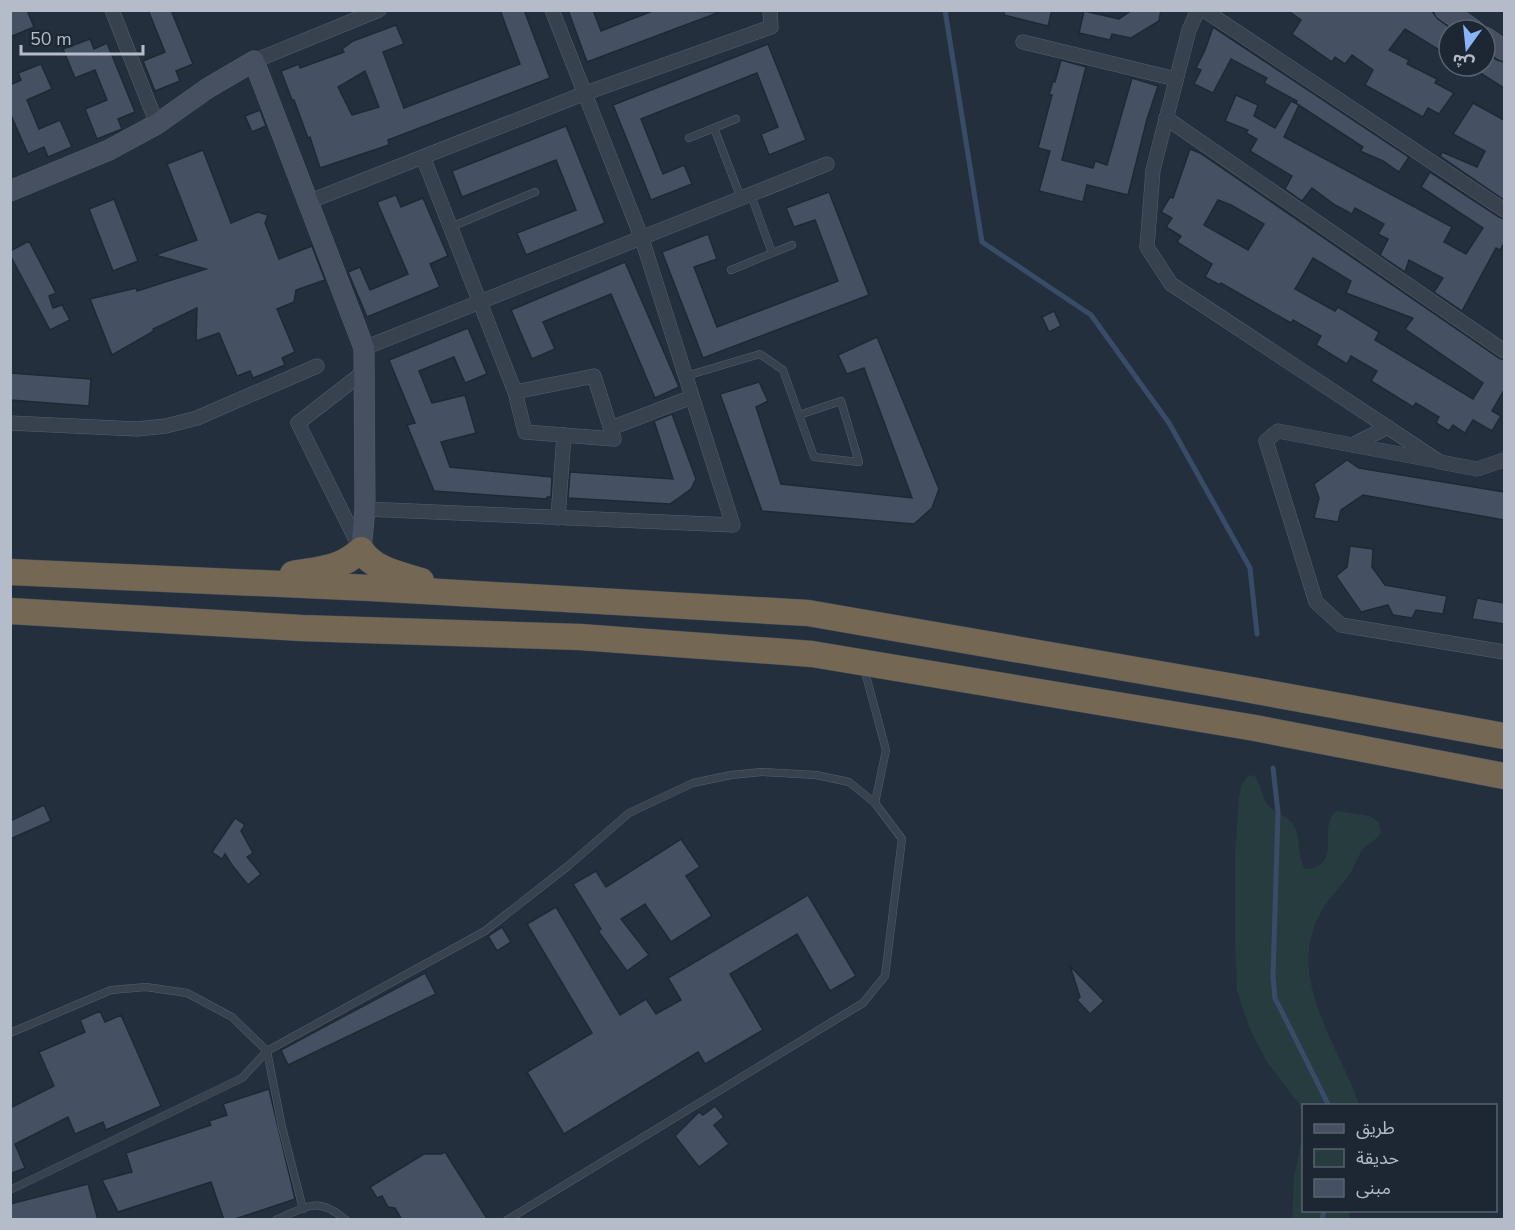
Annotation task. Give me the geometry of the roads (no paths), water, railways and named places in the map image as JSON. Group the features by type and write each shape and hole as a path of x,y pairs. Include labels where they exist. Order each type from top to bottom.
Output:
{"highway":[{"path":"236,583 332,567 348,562 361,550 366,558 388,571 464,594"},
{"path":"10,572 372,588 808,614 1504,736"},
{"path":"10,611 301,628 580,637 812,654 1255,728 1504,776"}],"street":[{"path":"112,10 157,124"},
{"path":"10,191 109,150 157,124 208,88 254,61 379,10"},
{"path":"365,509 733,525 642,239 583,94 552,10"},
{"path":"308,202 583,94 771,27 771,10"},
{"path":"1198,10 1188,30 1153,170 1147,247 1172,284 1440,462"},
{"path":"1204,10 1504,210"},
{"path":"1023,42 1176,79"},
{"path":"254,61 364,348 365,509 361,550"},
{"path":"1166,118 1504,351"},
{"path":"423,157 515,392 525,432 614,439 594,376 515,392"},
{"path":"364,348 828,164"},
{"path":"10,423 137,429 166,426 197,418 317,366"},
{"path":"361,550 298,423 365,371"},
{"path":"611,428 692,397"},
{"path":"1352,445 1388,428"},
{"path":"1504,460 1477,469 1278,431 1266,441 1316,602 1341,625 1504,652"},
{"path":"558,518 564,435"}],"lane":[{"path":"689,138 736,119"},
{"path":"714,128 772,254"},
{"path":"451,227 536,192"},
{"path":"731,270 792,245"},
{"path":"686,376 760,354 783,370 799,415 814,457 859,462 841,401 799,415"},
{"path":"862,663 886,750 875,802"},
{"path":"10,1190 242,1078 267,1051 485,931 568,866 629,813 693,783 731,775 762,772 816,775 849,782 875,802 902,839 885,975 863,1003 507,1220"},
{"path":"10,1033 111,990 146,987 187,993 232,1017 267,1051 282,1127 303,1209"},
{"path":"276,1220 315,1204 333,1209 346,1220"}],"waterway":[{"path":"945,10 982,242 1091,315 1169,423 1250,568 1257,634"},
{"path":"1273,768 1278,812 1273,977 1275,998 1328,1104"},
{"path":"1322,1220 1324,1212"}]}
